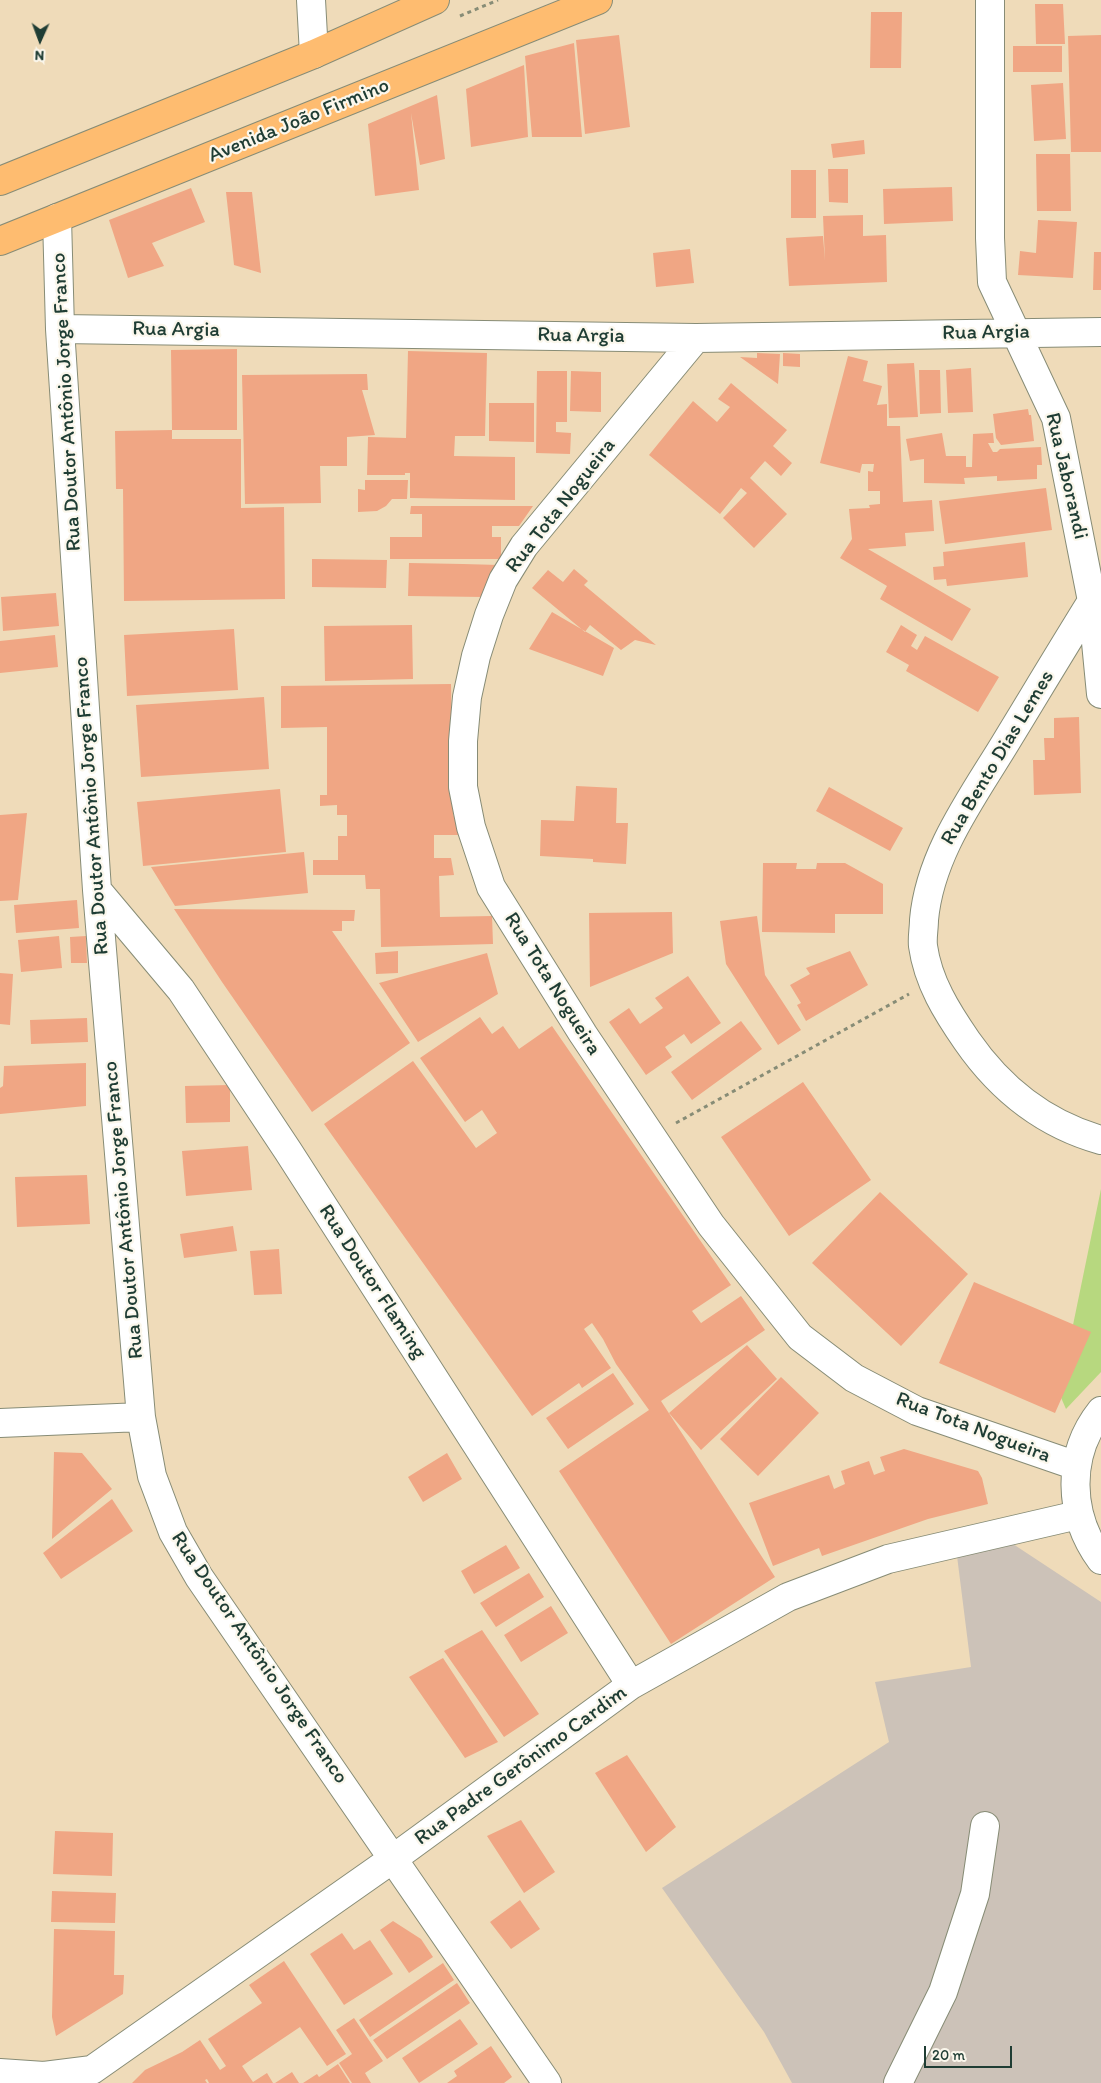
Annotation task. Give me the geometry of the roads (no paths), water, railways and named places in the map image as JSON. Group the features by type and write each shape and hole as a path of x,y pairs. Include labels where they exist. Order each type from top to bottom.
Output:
{"main road":[{"path":"0,181 314,54 435,0"},
{"name":"Avenida João Firmino","path":"0,241 598,0"}],"street":[{"path":"311,0 314,54"},
{"name":"Rua Jaborandi","path":"990,0 990,238 992,282 1056,418 1096,606 1101,694"},
{"name":"Rua Doutor Antônio Jorge Franco","path":"57,218 60,329 97,890 141,1417 152,1476 173,1532 200,1577 547,2083"},
{"name":"Rua Argia","path":"60,329 696,338 1101,332"},
{"name":"Rua Tota Nogueira","path":"696,338 524,546 503,580 476,656 467,697 463,741 465,795 471,827 491,887 583,1034 711,1225 800,1337 854,1378 917,1411 1077,1466"},
{"name":"Rua Bento Dias Lemes","path":"1096,606 946,842 926,897 922,945 931,982 953,1021 985,1067 1021,1101 1046,1118 1080,1134 1101,1140"},
{"name":"Rua Doutor Flaming","path":"97,890 180,990 288,1151 631,1685"},
{"path":"1101,1411 1092,1422 1080,1448 1074,1484 1078,1515 1090,1545 1101,1560"},
{"path":"0,1423 141,1417"},
{"name":"Rua Padre Gerônimo Cardim","path":"0,2073 92,2077 631,1685 797,1594 888,1559 1078,1515"},
{"path":"898,2083 943,1992 975,1894 985,1826"}]}
